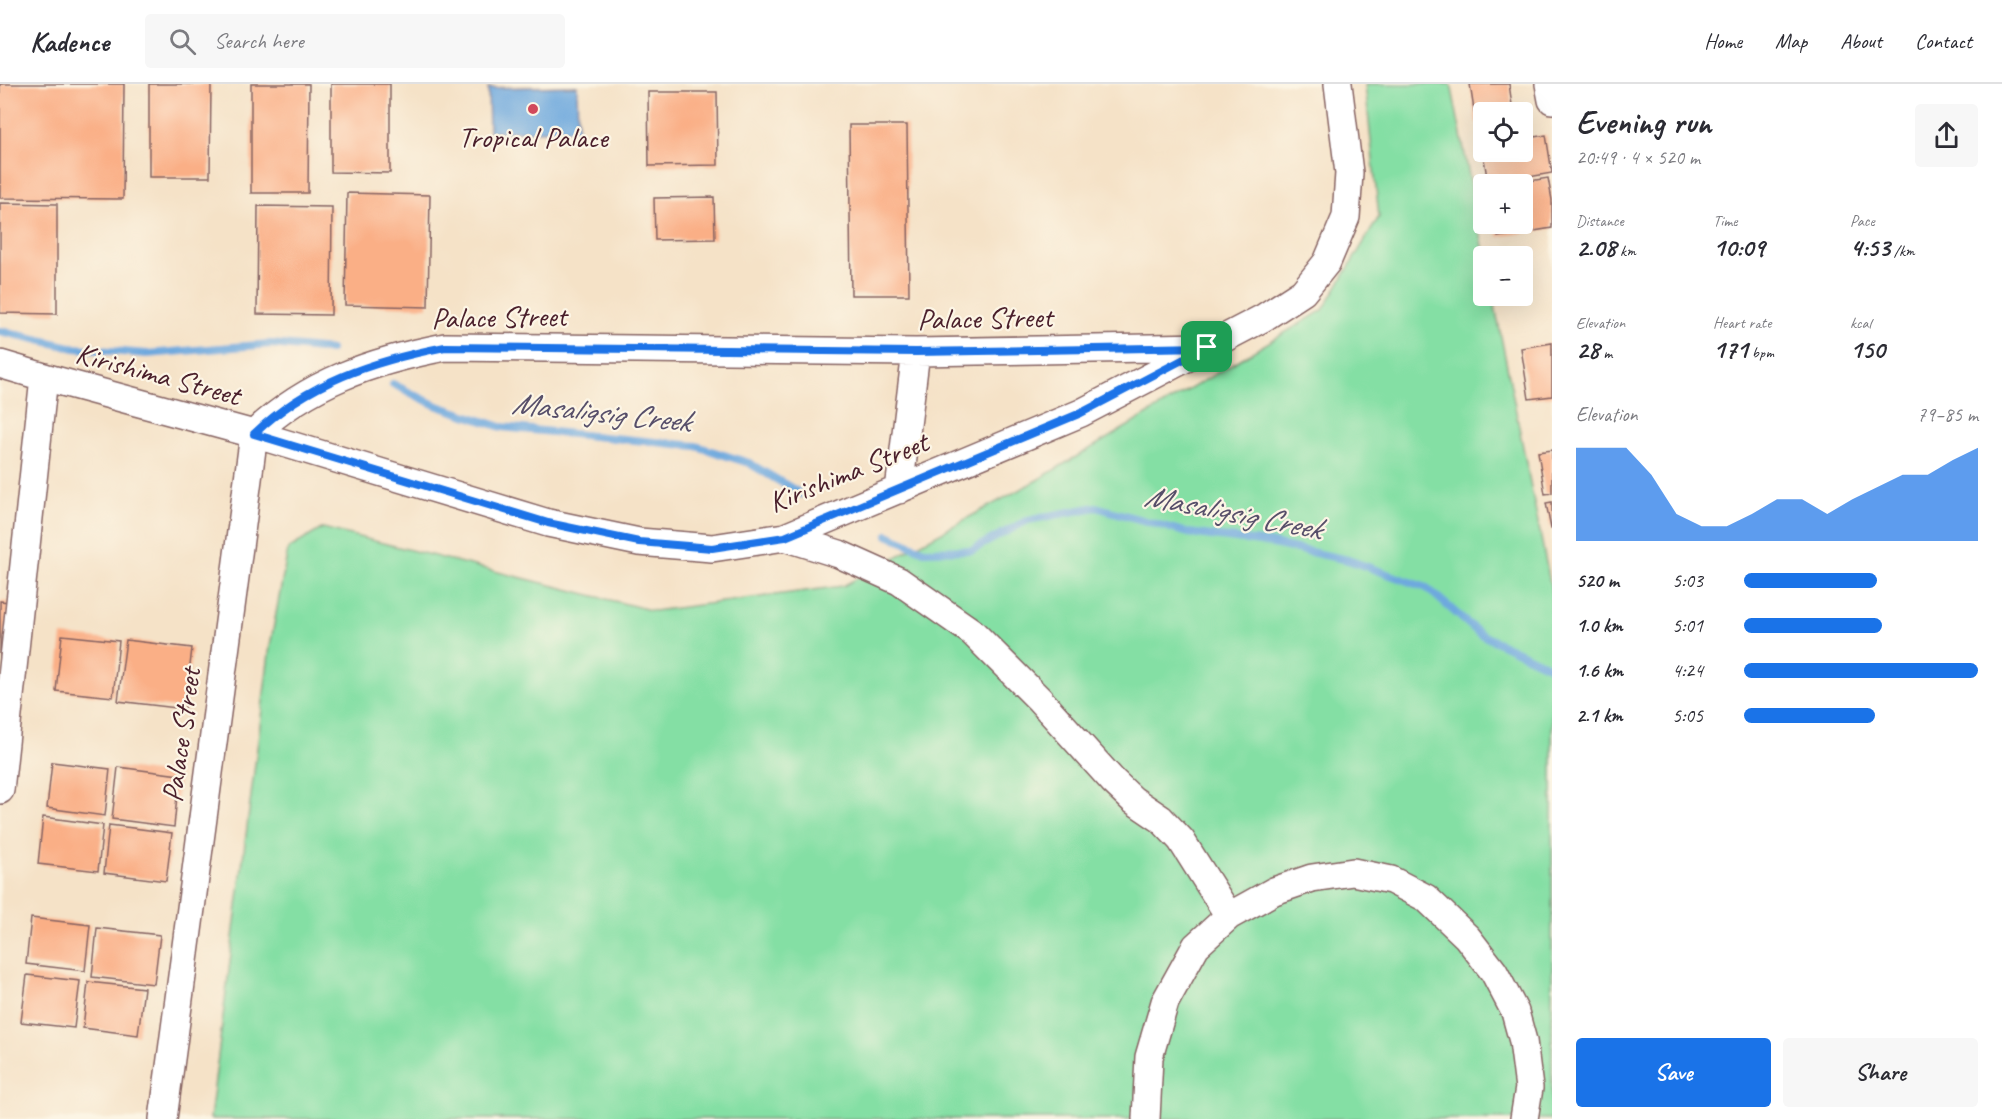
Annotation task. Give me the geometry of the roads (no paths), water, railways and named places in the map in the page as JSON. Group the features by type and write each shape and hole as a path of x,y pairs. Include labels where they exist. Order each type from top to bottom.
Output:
{"street":[{"name":"Kirishima Street","path":"0,364 254,434 548,523 639,542 712,548 785,537 1081,413 1263,318 1303,292 1327,262 1346,218 1349,173 1338,84"},
{"path":"1549,84 1552,99"},
{"name":"Palace Street","path":"163,1119 254,434 275,414 302,395 342,376 398,356 445,347 916,352 1207,347"},
{"path":"899,489 916,352"},
{"path":"0,790 44,377"},
{"path":"785,537 839,554 898,581 972,632 1039,699 1113,781 1133,800 1161,819 1182,840 1229,916"},
{"path":"1146,1119 1149,1057 1165,1002 1196,946 1229,916 1274,891 1312,878 1353,872 1391,880 1426,898 1467,937 1494,972 1515,1012 1523,1041 1529,1088 1524,1119"}],"water":[{"name":"Tropical Palace","path":"577,86 578,130 489,132 488,88"}],"waterway":[{"name":"Masaligsig Creek","path":"0,331 75,348 147,354 271,344 330,350"},
{"name":"Masaligsig Creek","path":"393,384 435,405 501,427 696,446 749,463 801,494"},
{"name":"Masaligsig Creek","path":"888,535 924,551 972,550 1028,520 1096,507 1188,533 1268,543 1348,560 1427,588 1480,634 1552,668"}],"place":[{"name":"Tropical Palace","path":"533,109"}]}
